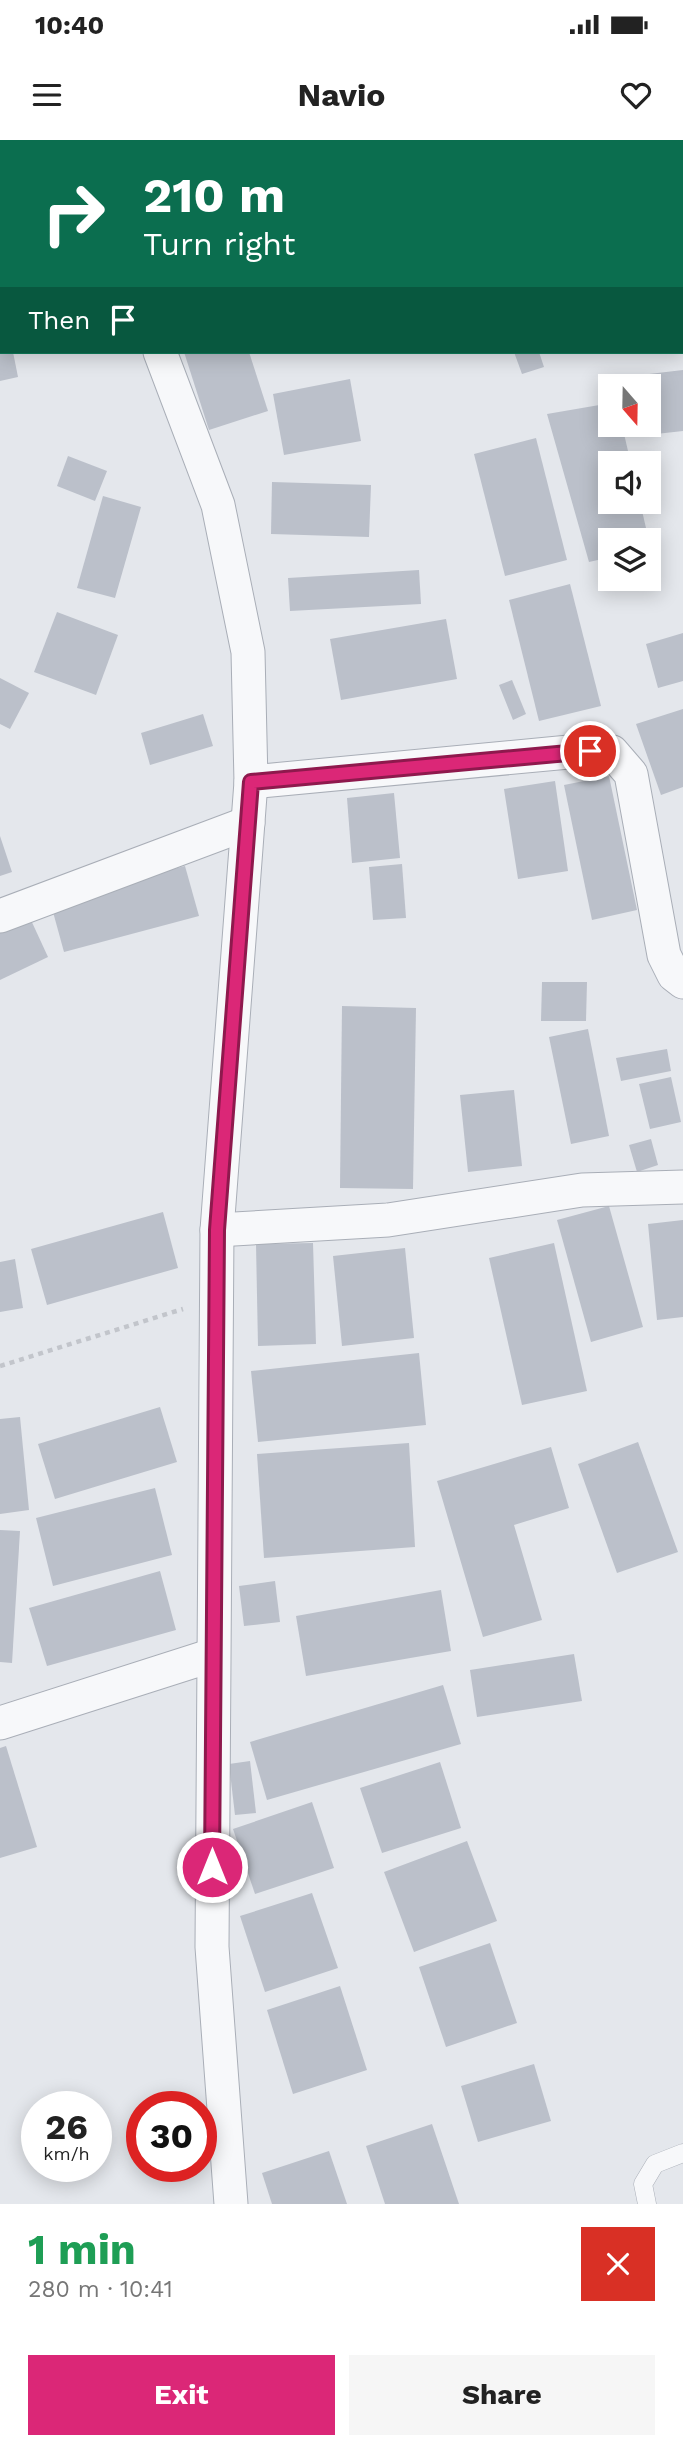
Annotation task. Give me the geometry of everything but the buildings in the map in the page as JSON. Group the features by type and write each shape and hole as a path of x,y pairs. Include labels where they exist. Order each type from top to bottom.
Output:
{"street":[{"path":"161,354 218,505 248,652 251,782 217,1230 212,1947 231,2204"},
{"path":"251,782 590,751 612,752 631,774 664,955 674,975 683,982"},
{"path":"0,916 248,823"},
{"path":"217,1230 388,1220 582,1190 683,1187"},
{"path":"0,1723 213,1655"}],"lane":[{"path":"647,2204 643,2184 655,2164 683,2152"}],"path":[{"path":"0,1366 217,1298"}],"route":[{"path":"212,1867 218,1381 217,1230 251,782 590,751"}]}
